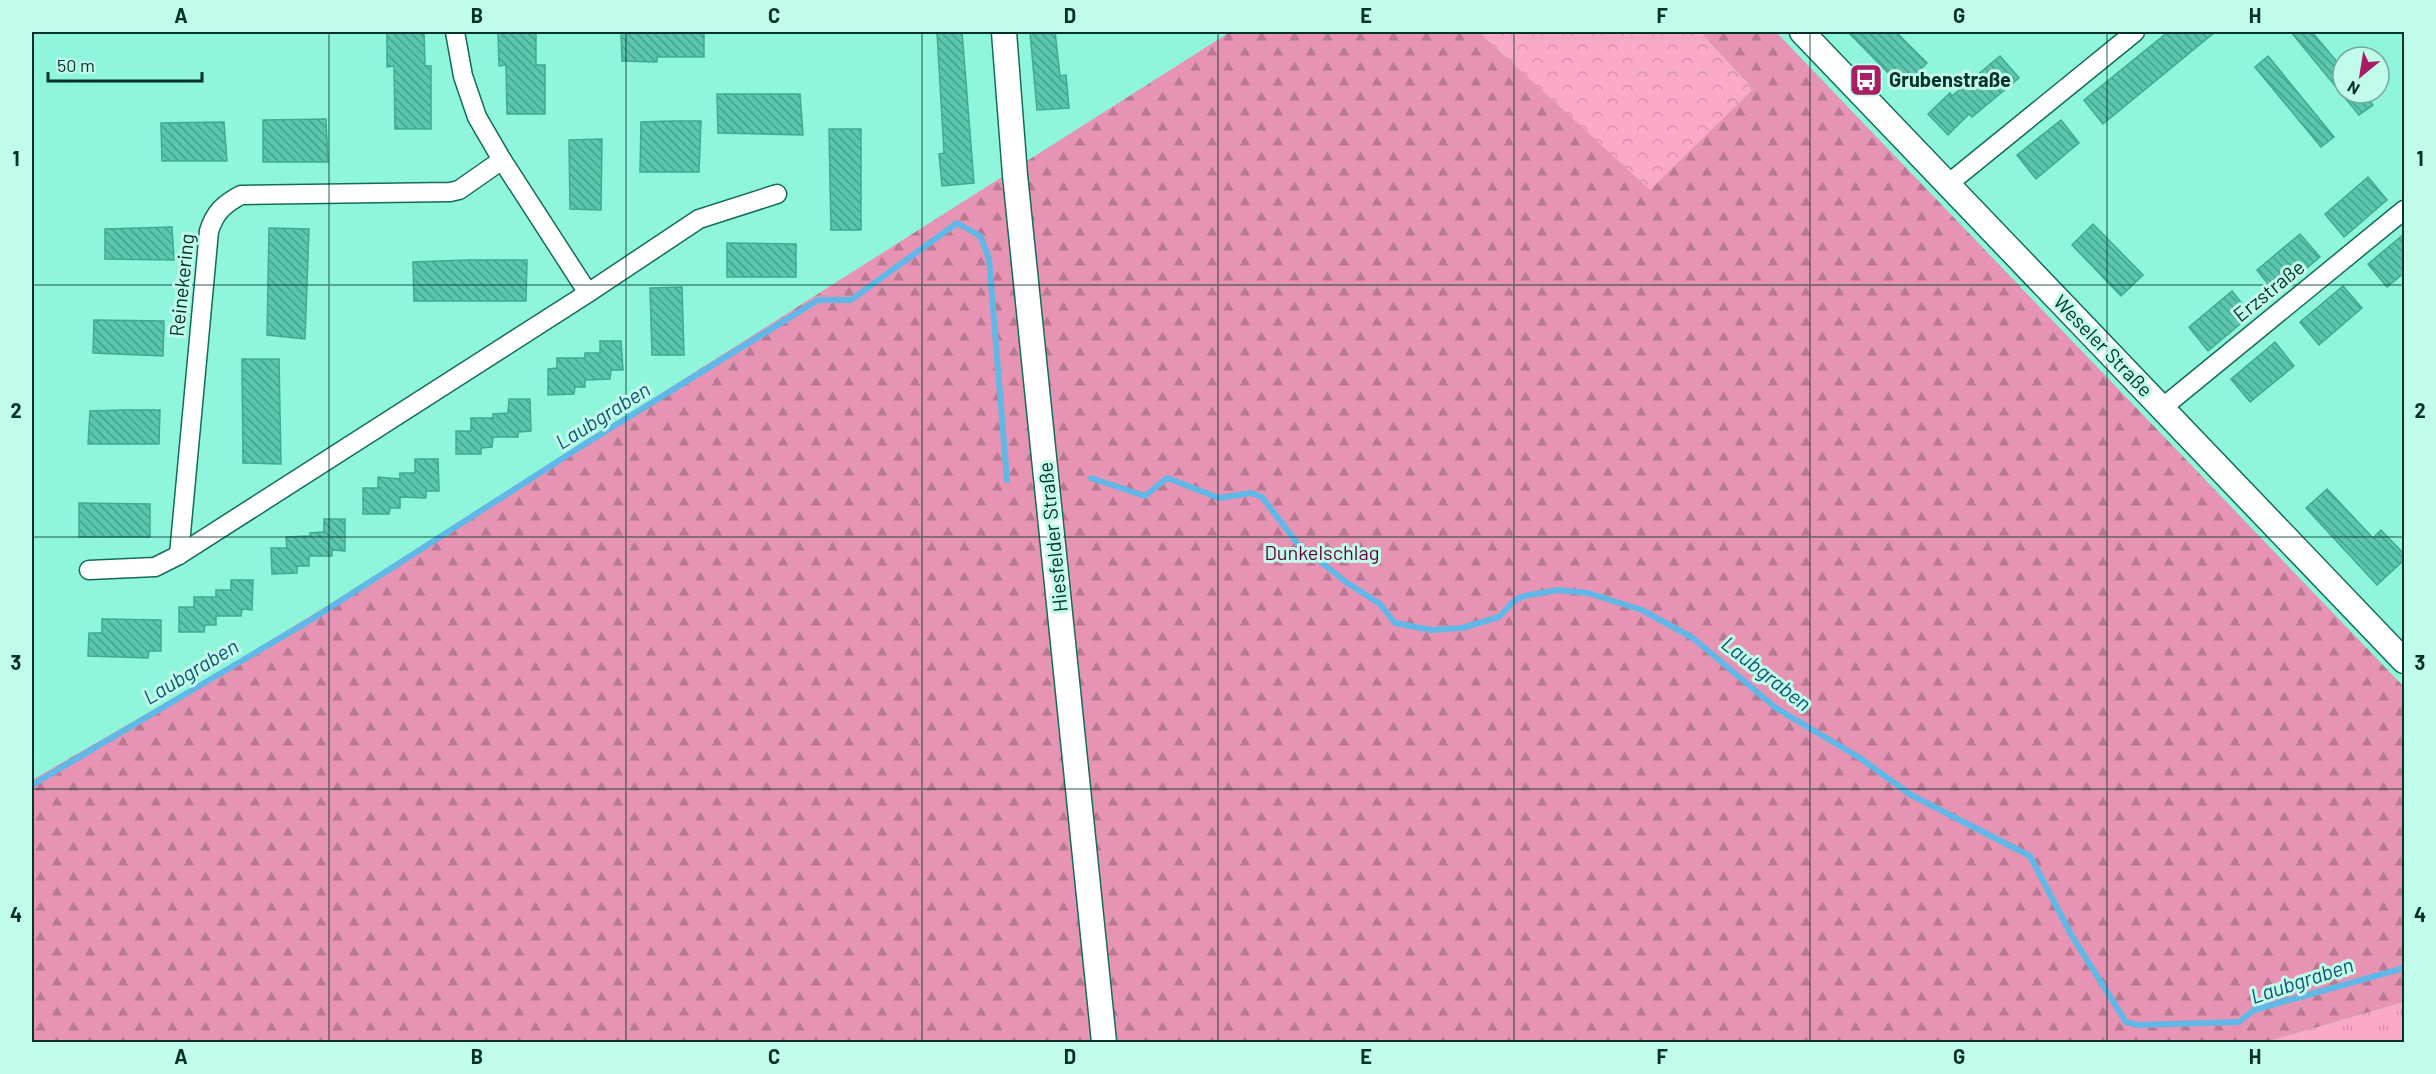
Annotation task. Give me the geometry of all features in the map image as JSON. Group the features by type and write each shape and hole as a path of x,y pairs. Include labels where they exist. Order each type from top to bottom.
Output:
{"street":[{"path":"455,32 469,97 477,117 588,293"},
{"name":"Hiesfelder Straße","path":"1004,32 1015,175 1104,1042"},
{"name":"Weseler Straße","path":"1802,32 2404,661"},
{"path":"1948,184 2135,32"},
{"name":"Reinekering","path":"179,555 209,231 220,208 241,195 450,192 459,190 502,160"},
{"path":"89,570 155,567 179,555 588,293 699,219 777,194"},
{"name":"Erzstraße","path":"2162,408 2404,210"}],"green space":[{"name":"Dunkelschlag","path":"1230,32 1479,32 1650,189 1753,89 1700,32 1776,32 2404,687 2404,1002 2266,1042 32,1042 32,780 224,669 330,604"},
{"path":"1479,32 1700,32 1753,89 1650,190"},
{"path":"2404,1002 2404,1042 2266,1042"}],"building":[{"path":"387,32 424,32 425,66 431,66 431,129 395,129 394,66 387,67"},
{"path":"498,32 536,32 536,65 545,65 545,114 507,114 506,65 499,66"},
{"path":"621,32 704,32 704,57 657,57 657,62 622,61"},
{"path":"937,32 962,32 974,183 942,186 939,154 944,153"},
{"path":"1030,32 1055,32 1060,76 1066,75 1069,108 1037,110"},
{"path":"1848,32 1896,32 1927,63 1902,87"},
{"path":"2168,32 2215,32 2103,124 2084,100"},
{"path":"2291,32 2312,32 2331,55 2331,81"},
{"path":"2000,56 2019,78 1972,117 1969,114 1948,135 1928,114 1950,93 1952,96"},
{"path":"2268,56 2334,137 2321,147 2255,67"},
{"path":"717,94 800,94 803,135 718,133"},
{"path":"2351,105 2373,105 2359,115"},
{"path":"326,119 328,162 263,162 263,120"},
{"path":"2061,120 2079,143 2036,179 2017,155"},
{"path":"701,121 699,172 640,172 641,122"},
{"path":"224,122 227,161 162,161 161,123"},
{"path":"829,129 861,129 861,230 831,230"},
{"path":"602,139 601,210 570,209 569,140"},
{"path":"2368,177 2387,200 2344,237 2325,214"},
{"path":"2093,224 2143,275 2121,296 2072,245"},
{"path":"172,227 174,260 105,259 105,229"},
{"path":"269,228 309,229 305,339 267,335"},
{"path":"2300,234 2320,257 2276,294 2257,270"},
{"path":"2404,234 2404,273 2387,287 2368,264"},
{"path":"727,243 796,244 796,277 727,277"},
{"path":"527,260 526,301 414,301 413,262"},
{"path":"2343,286 2362,308 2319,345 2300,322"},
{"path":"682,287 684,355 652,355 650,288"},
{"path":"2232,291 2251,315 2208,351 2189,327"},
{"path":"94,320 164,321 163,356 93,353"},
{"path":"600,341 621,341 623,370 611,370 610,379 585,380 585,387 575,387 574,394 548,395 548,369 557,368 557,358 585,358 585,353 600,353"},
{"path":"2275,342 2294,366 2250,402 2231,379"},
{"path":"242,359 279,359 281,464 243,463"},
{"path":"509,399 530,399 531,431 518,432 518,437 493,437 492,447 481,448 481,454 456,454 456,431 471,431 471,418 493,418 493,414 508,413"},
{"path":"160,410 159,444 88,444 90,411"},
{"path":"415,459 438,459 439,491 426,491 426,498 400,497 400,508 390,508 389,514 363,514 363,488 378,488 378,477 400,479 400,473 415,473"},
{"path":"2327,489 2373,538 2381,530 2404,554 2404,560 2377,585 2306,508"},
{"path":"79,503 150,504 150,537 79,537"},
{"path":"324,519 345,519 345,551 332,550 332,556 309,556 309,566 297,566 297,573 272,574 271,548 287,548 286,537 310,536 310,533 324,532"},
{"path":"231,580 253,580 252,610 242,609 241,616 216,616 216,625 205,625 204,632 179,632 179,607 194,607 194,597 216,597 216,590 231,590"},
{"path":"102,619 161,620 161,651 149,651 148,658 88,656 89,633 102,633"}],"waterway":[{"name":"Laubgraben","path":"32,785 309,621 585,444 818,300 851,300 957,223 980,236 989,258 1007,480"},
{"name":"Laubgraben","path":"1091,478 1145,496 1167,478 1219,498 1251,493 1262,497 1297,543 1346,582 1380,604 1395,623 1431,630 1462,628 1499,617 1514,601 1524,596 1558,590 1588,593 1642,610 1693,638 1776,708 1860,758 1911,795 2030,856 2072,936 2126,1022 2138,1025 2239,1022 2254,1010 2404,968"}],"place":[{"name":"Grubenstraße","path":"1866,80"}]}
